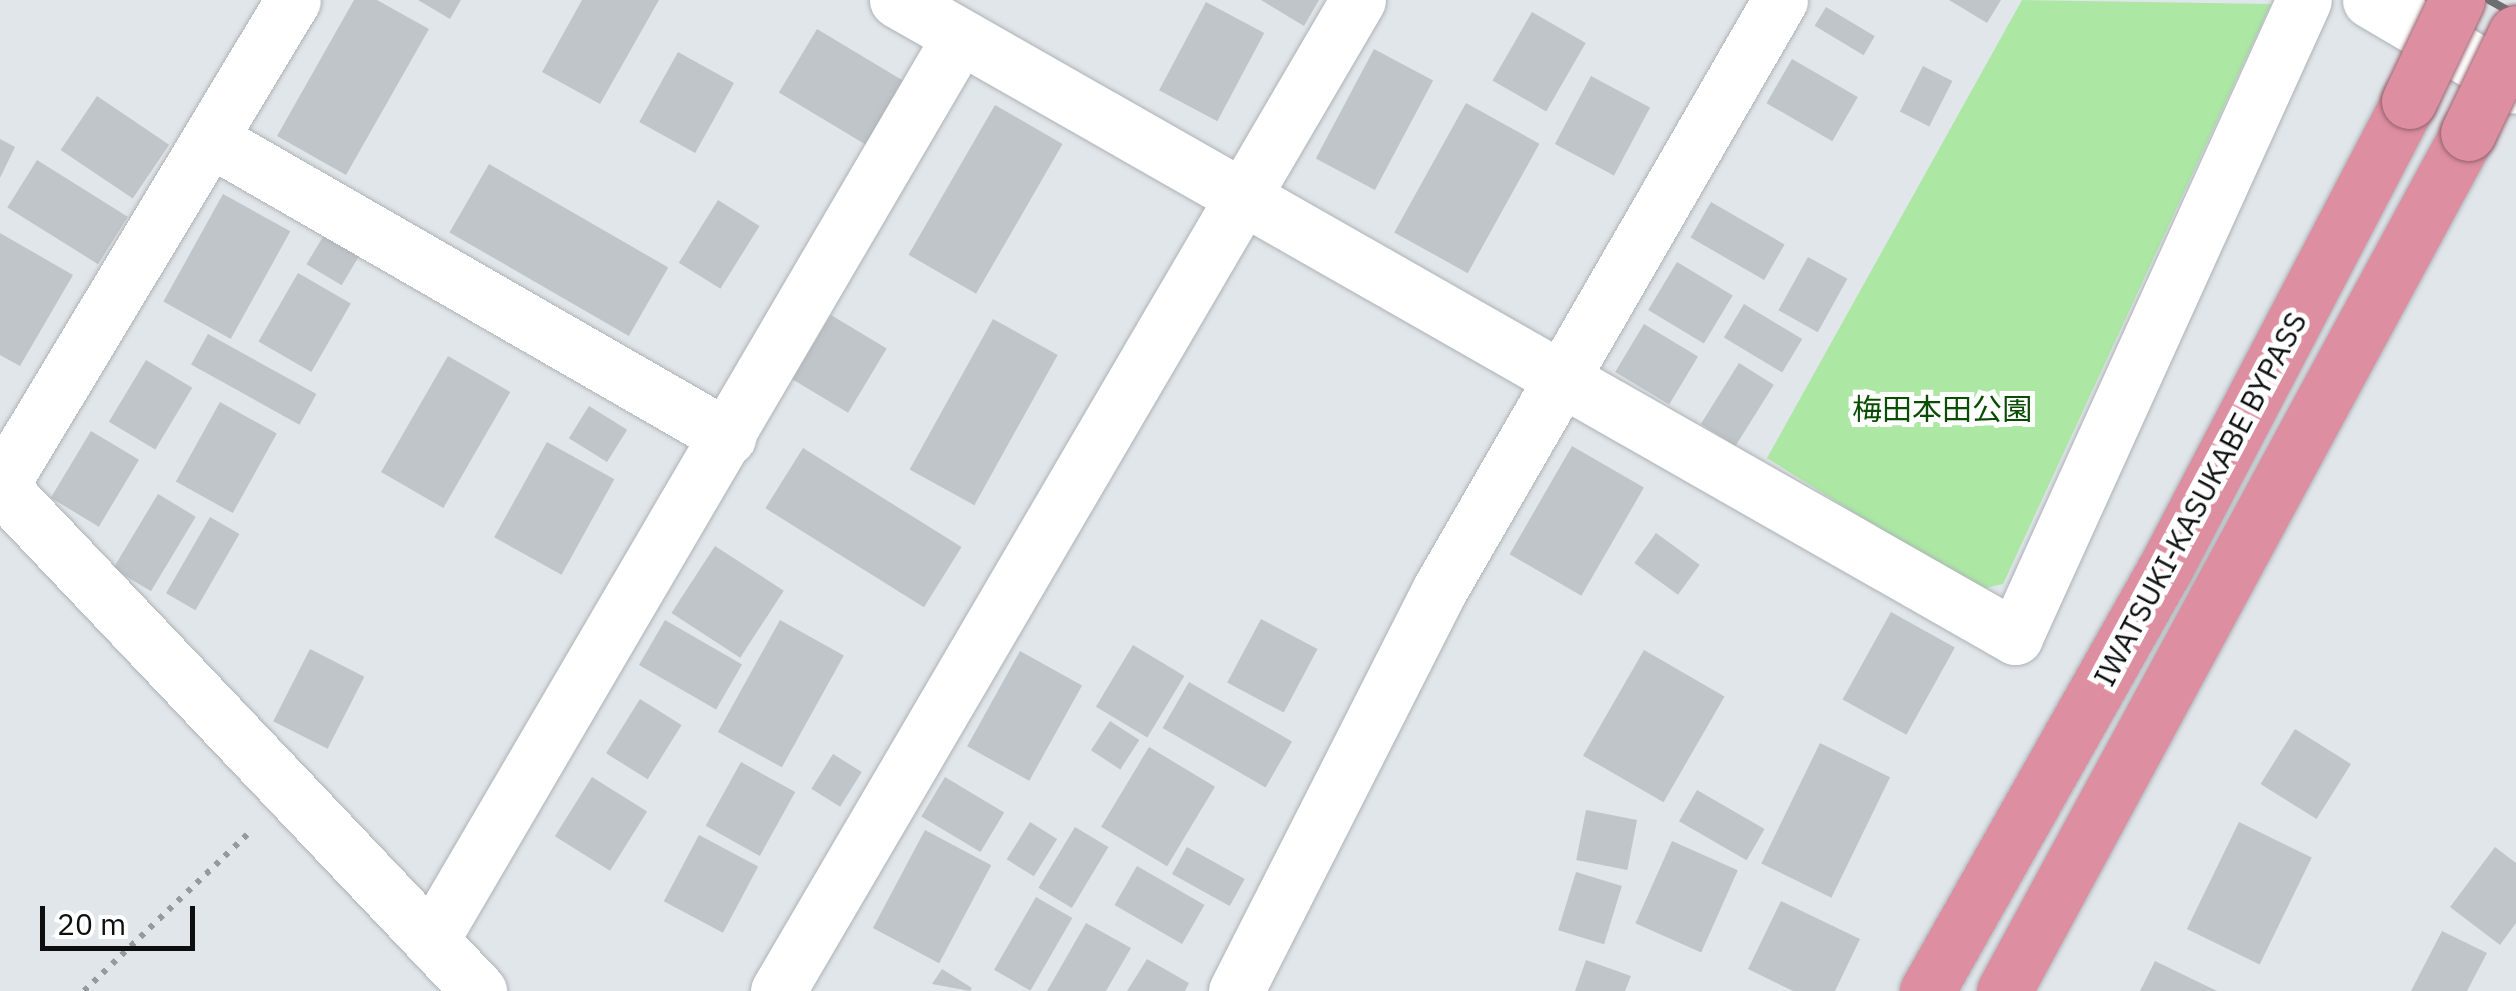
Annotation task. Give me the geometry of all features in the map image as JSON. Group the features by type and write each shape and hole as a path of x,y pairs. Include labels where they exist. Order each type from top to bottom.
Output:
{"highway":[{"name":"IWATSUKI-KASUKABE BYPASS","path":"1927,991 2165,568 2409,102 2457,0"},
{"name":"IWATSUKI-KASUKABE BYPASS","path":"2004,991 2468,133 2516,33"}],"street":[{"path":"292,0 0,486 479,991"},
{"path":"897,0 2016,637 2304,0"},
{"path":"778,991 1358,0"},
{"path":"1236,991 1557,377 1780,0"},
{"path":"2370,0 2516,86"},
{"path":"431,940 960,36"},
{"path":"210,138 728,437"}],"path":[{"path":"84,991 289,794"}],"green space":[{"name":"梅田本田公園","path":"2022,0 2271,4 2003,584 1977,590 1767,458"}],"building":[{"path":"354,0 377,0 429,29 346,175 277,136"},
{"path":"418,0 461,0 450,19"},
{"path":"582,0 659,0 600,104 542,72"},
{"path":"1261,0 1319,0 1304,26"},
{"path":"1949,0 2001,0 1987,23"},
{"path":"1206,2 1264,33 1217,121 1159,90"},
{"path":"1826,7 1875,36 1864,55 1815,26"},
{"path":"1532,12 1586,43 1546,111 1492,80"},
{"path":"817,29 905,82 867,145 779,92"},
{"path":"1374,49 1433,80 1375,190 1316,158"},
{"path":"678,52 734,83 695,153 639,122"},
{"path":"1792,59 1858,97 1832,141 1766,103"},
{"path":"1923,66 1952,81 1929,126 1900,111"},
{"path":"1591,76 1650,107 1614,175 1555,144"},
{"path":"97,96 169,145 133,199 61,150"},
{"path":"1466,103 1539,144 1468,273 1394,232"},
{"path":"995,105 1063,144 976,294 908,255"},
{"path":"0,139 15,147 0,178"},
{"path":"37,160 128,217 98,264 7,207"},
{"path":"489,164 668,268 629,336 450,232"},
{"path":"223,194 290,231 231,339 163,302"},
{"path":"718,200 760,226 720,289 679,263"},
{"path":"1711,202 1785,244 1764,280 1690,238"},
{"path":"0,233 73,275 20,366 0,355"},
{"path":"324,235 359,256 342,285 306,264"},
{"path":"1808,257 1847,279 1818,332 1778,310"},
{"path":"1677,262 1733,295 1704,343 1648,310"},
{"path":"298,273 351,304 311,372 258,341"},
{"path":"1744,304 1802,339 1782,372 1724,337"},
{"path":"831,315 887,348 848,413 792,379"},
{"path":"993,319 1058,355 974,505 910,469"},
{"path":"1644,324 1698,356 1669,404 1615,372"},
{"path":"208,334 316,394 299,425 191,365"},
{"path":"448,356 510,392 443,508 381,472"},
{"path":"146,360 192,388 155,450 109,422"},
{"path":"1739,363 1774,385 1736,446 1701,424"},
{"path":"220,402 277,434 233,513 176,482"},
{"path":"589,406 627,430 607,462 569,438"},
{"path":"91,431 139,460 99,527 51,498"},
{"path":"547,442 614,479 562,575 494,537"},
{"path":"1572,446 1644,488 1581,596 1510,554"},
{"path":"803,448 962,547 924,607 765,508"},
{"path":"158,494 196,517 151,591 113,569"},
{"path":"210,517 239,534 195,610 166,593"},
{"path":"1656,533 1700,565 1678,595 1634,563"},
{"path":"715,546 784,591 740,658 671,613"},
{"path":"1891,612 1955,647 1906,735 1843,699"},
{"path":"1261,619 1318,649 1284,713 1227,683"},
{"path":"665,620 742,664 716,710 639,665"},
{"path":"780,620 844,655 782,767 718,732"},
{"path":"1133,645 1184,676 1147,738 1096,707"},
{"path":"310,649 364,677 328,749 273,721"},
{"path":"1644,650 1725,696 1664,802 1583,756"},
{"path":"1020,651 1082,685 1029,781 967,746"},
{"path":"1189,682 1292,742 1266,787 1162,728"},
{"path":"640,699 682,725 648,779 606,753"},
{"path":"1110,721 1139,740 1120,769 1091,750"},
{"path":"2295,729 2351,764 2317,819 2261,784"},
{"path":"1820,743 1890,777 1831,898 1761,863"},
{"path":"1149,747 1215,787 1167,866 1101,827"},
{"path":"833,754 862,772 840,807 811,789"},
{"path":"741,762 795,792 760,856 706,826"},
{"path":"592,777 647,811 610,871 555,836"},
{"path":"945,777 1004,813 980,852 921,816"},
{"path":"1697,790 1765,829 1747,860 1679,821"},
{"path":"1586,810 1637,820 1627,870 1576,860"},
{"path":"1030,822 1057,839 1034,876 1007,859"},
{"path":"2239,822 2312,858 2260,964 2187,929"},
{"path":"1075,827 1108,847 1072,908 1038,888"},
{"path":"925,830 991,865 939,963 873,928"},
{"path":"699,835 758,866 723,933 664,901"},
{"path":"1672,841 1738,870 1701,953 1635,923"},
{"path":"1187,847 1245,879 1230,906 1172,874"},
{"path":"2495,847 2516,863 2516,923 2500,945 2450,907"},
{"path":"1137,866 1205,905 1182,944 1114,905"},
{"path":"1576,872 1622,886 1604,944 1558,930"},
{"path":"1036,897 1072,918 1030,991 994,970"},
{"path":"1781,901 1860,939 1835,991 1793,991 1748,969"},
{"path":"1086,923 1131,948 1106,991 1047,991"},
{"path":"2442,931 2487,953 2467,991 2411,991"},
{"path":"1147,959 1189,983 1185,991 1127,991"},
{"path":"1586,960 1631,976 1625,991 1575,991"},
{"path":"2155,961 2217,991 2140,991"},
{"path":"942,969 972,988 970,991 932,984"}],"railway":[{"path":"2489,0 2516,15"}]}
